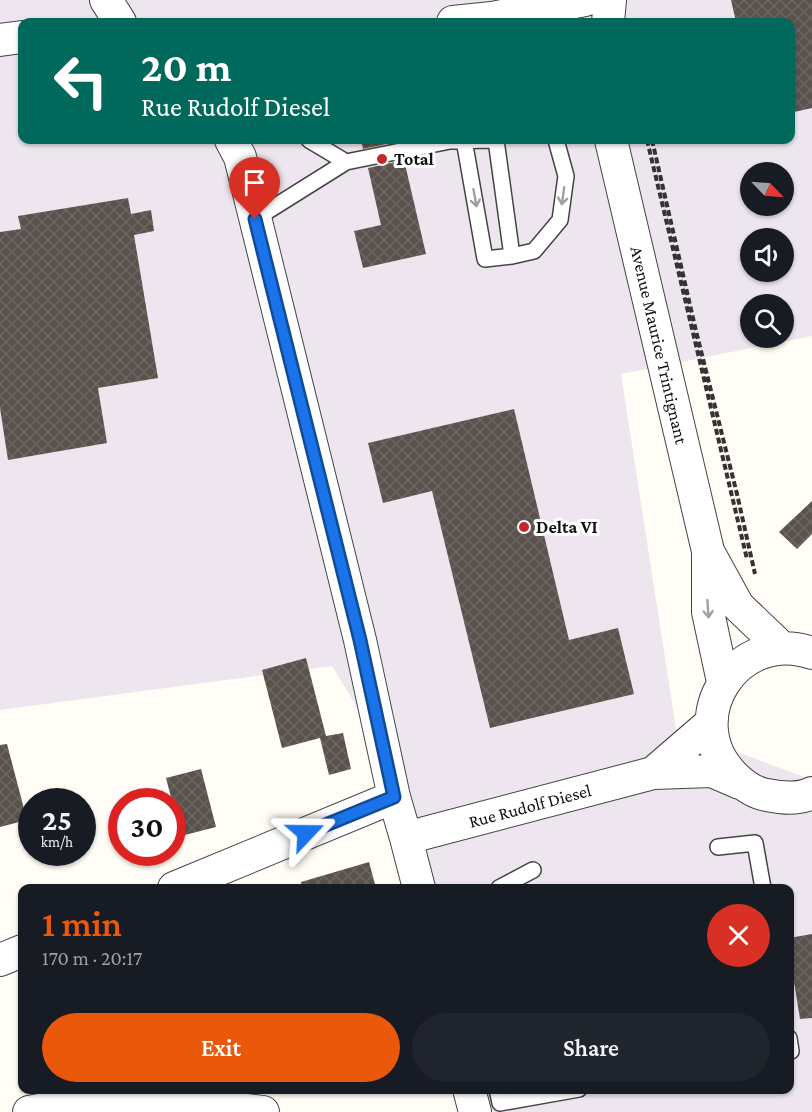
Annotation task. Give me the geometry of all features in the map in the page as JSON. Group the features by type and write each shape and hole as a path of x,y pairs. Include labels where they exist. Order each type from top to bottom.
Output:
{"street":[{"path":"106,0 117,18"},
{"path":"507,18 585,0"},
{"path":"608,18 610,0"},
{"path":"0,40 18,38"},
{"name":"Avenue Maurice Trintignant","path":"612,144 708,551 708,612 723,682"},
{"path":"238,145 360,640 394,797 417,884"},
{"name":"Avenue Maurice Trintignant","path":"708,551 738,606 782,648"},
{"path":"741,783 724,766 714,745 711,723 714,702 723,682 739,665 759,653 782,648 812,653"},
{"name":"Rue Rudolf Diesel","path":"653,773 711,723"},
{"name":"Rue Rudolf Diesel","path":"406,838 653,773 712,771 761,794 784,798 812,793"},
{"path":"184,884 394,797"},
{"path":"0,960 18,953"},
{"path":"470,1094 475,1112"},
{"path":"29,1112 81,1102 182,1102 263,1112"}],"lane":[{"path":"316,144 346,162"},
{"path":"255,219 346,162 435,144"},
{"path":"456,144 485,259 534,251 560,220 566,176 557,144"},
{"path":"497,144 512,256"},
{"path":"718,847 755,843 762,884"},
{"path":"507,884 533,870"},
{"path":"498,1094 500,1103 551,1094"}],"path":[{"path":"647,144 749,575"},
{"path":"653,144 696,331 750,546 755,584"}],"shaded area":[{"path":"0,0 812,0 812,336 794,340 794,294 740,294 740,348 752,348 621,374 676,729 812,780 812,1112 489,1112 485,1094 794,1094 794,884 433,884 413,800 332,666 0,710"}],"building":[{"path":"731,0 812,0 812,108 795,112 795,18 735,18"},
{"path":"362,144 386,144 363,149"},
{"path":"404,160 426,254 363,268 354,231 381,225 368,168"},
{"path":"128,198 131,214 151,210 154,231 134,235 158,378 98,388 107,443 8,460 0,408 0,232 21,229 18,216"},
{"path":"514,409 569,640 618,628 634,694 490,728 432,491 383,503 368,443"},
{"path":"812,501 812,534 797,549 779,532"},
{"path":"306,658 326,736 343,733 351,769 329,775 320,738 282,748 262,670"},
{"path":"7,744 19,788 18,822 0,827 0,745"},
{"path":"201,769 216,827 186,835 186,788 169,788 166,778"},
{"path":"369,862 375,884 301,884 301,882"},
{"path":"812,934 812,1018 800,1019 794,982 794,937"}],"place":[{"name":"Total","path":"382,159"},
{"name":"Delta VI","path":"524,527"}],"route":[{"path":"255,219 360,640 394,797 306,833"}]}
